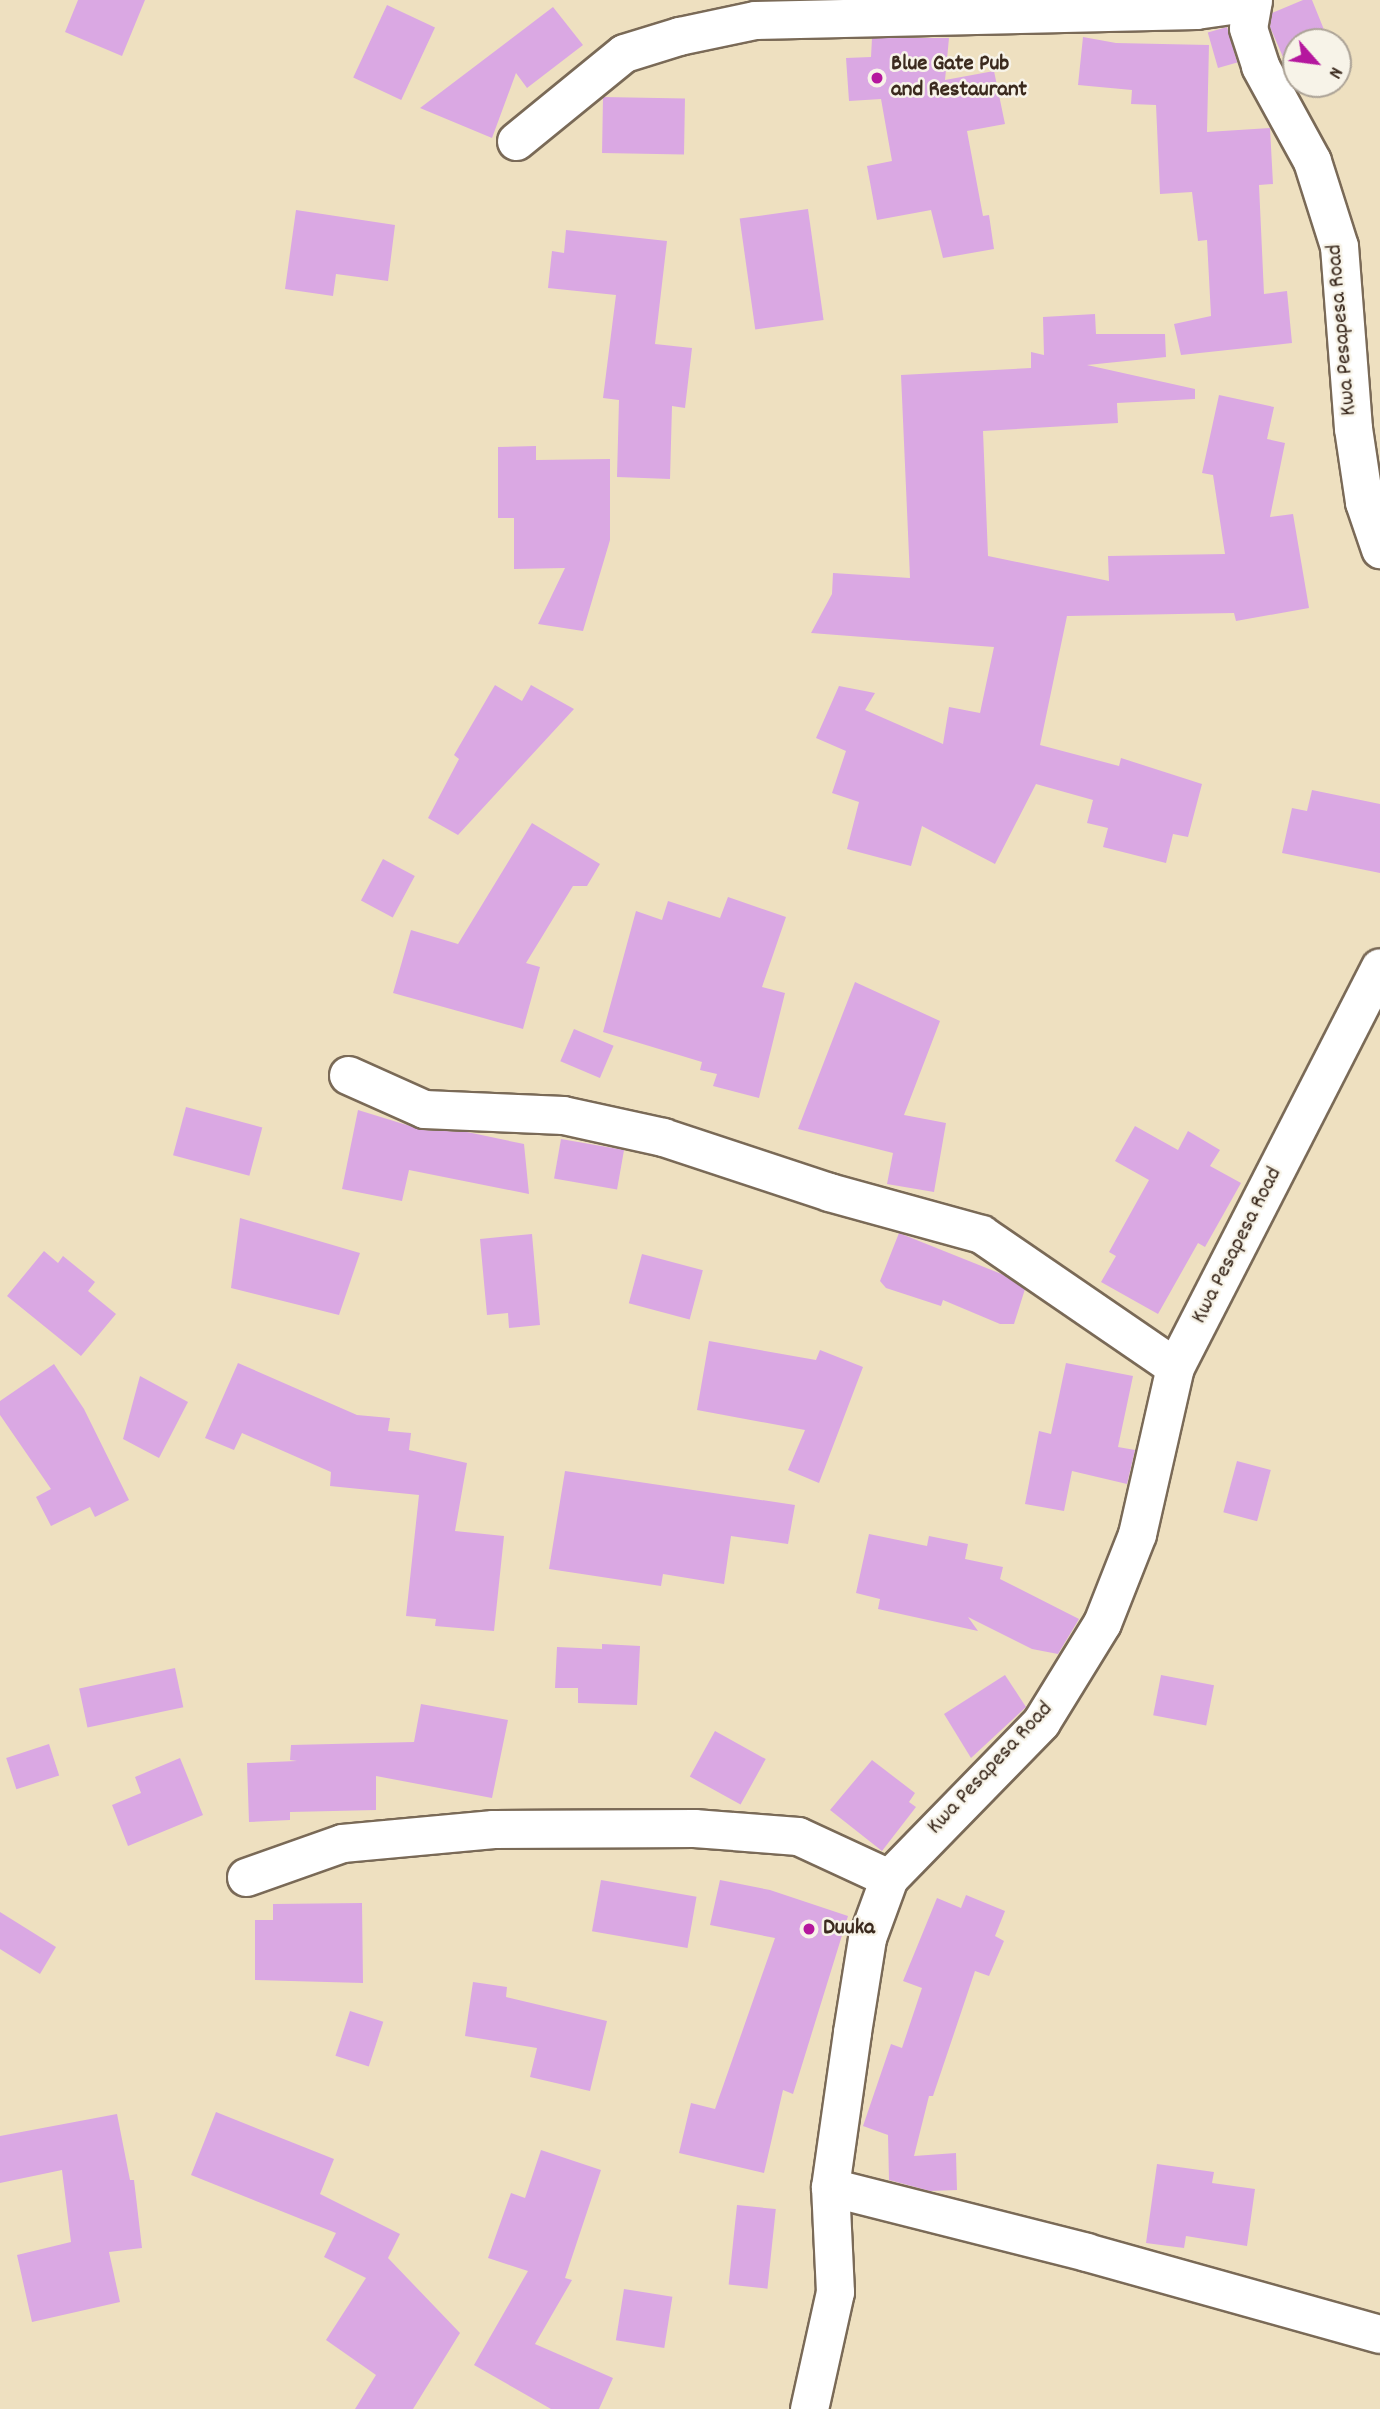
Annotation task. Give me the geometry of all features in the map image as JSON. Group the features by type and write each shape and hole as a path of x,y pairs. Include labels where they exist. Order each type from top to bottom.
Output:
{"street":[{"path":"516,141 624,53 679,36 755,20 1196,10 1253,1"},
{"name":"Kwa Pesapesa Road","path":"1253,1 1248,28 1260,66 1311,161 1339,246 1353,428 1364,502 1380,549"},
{"name":"Kwa Pesapesa Road","path":"809,2409 835,2292 830,2187 867,1938 889,1878 1041,1722 1101,1623 1138,1534 1175,1367 1372,1010 1380,967"},
{"path":"348,1075 424,1110 563,1115 663,1137 829,1192 981,1234 1175,1367"},
{"path":"246,1877 342,1843 493,1829 694,1828 798,1836 889,1878"},
{"path":"830,2187 1086,2252 1380,2334"}],"building":[{"path":"78,0 145,0 122,56 65,32"},
{"path":"1303,0 1312,0 1323,28 1282,28 1282,55 1270,27 1272,13"},
{"path":"387,5 435,27 401,100 353,78"},
{"path":"553,7 583,45 527,88 516,73 492,138 420,108"},
{"path":"1227,27 1237,63 1218,68 1208,33"},
{"path":"1083,37 1116,43 1209,45 1207,132 1270,128 1273,184 1259,185 1264,294 1287,291 1292,343 1181,355 1174,324 1211,316 1207,240 1198,241 1192,192 1160,194 1156,105 1131,104 1132,90 1078,85"},
{"path":"872,38 949,38 945,80 994,71 1005,124 967,131 983,216 989,215 994,249 943,258 931,210 877,220 867,166 892,161 881,99 849,101 846,58 871,57"},
{"path":"603,97 685,98 684,154 602,153"},
{"path":"808,209 824,320 755,330 740,219"},
{"path":"296,210 395,225 388,281 336,274 333,296 285,289"},
{"path":"566,230 667,241 655,344 692,348 685,408 672,406 670,479 617,477 619,400 603,398 616,295 548,288 552,251 564,253"},
{"path":"1095,314 1096,334 1165,334 1166,357 1087,365 1195,389 1195,399 1117,403 1118,423 983,431 988,556 1109,581 1108,556 1225,554 1213,475 1202,473 1219,395 1274,407 1267,439 1285,443 1270,517 1293,514 1309,608 1236,621 1234,613 1067,616 1040,745 1119,766 1121,758 1202,784 1188,837 1173,834 1166,863 1103,847 1108,828 1087,823 1093,800 1036,784 995,864 922,826 911,866 847,849 859,802 832,793 846,751 816,738 839,686 875,693 865,710 943,744 949,707 980,713 994,647 811,633 832,594 833,573 910,578 901,375 1031,368 1031,352 1044,355 1043,317"},
{"path":"536,446 536,460 610,459 610,540 583,631 538,624 565,568 514,569 514,518 498,518 498,447"},
{"path":"495,685 522,701 531,685 574,709 458,835 428,818 459,759 454,755"},
{"path":"1312,790 1380,804 1380,873 1282,853 1292,808 1307,811"},
{"path":"532,823 600,864 587,886 573,886 526,963 540,967 523,1029 393,993 411,930 458,944"},
{"path":"383,859 415,876 393,917 361,900"},
{"path":"728,897 786,917 762,987 785,993 759,1098 713,1086 717,1074 700,1070 702,1062 603,1032 636,911 662,920 668,901 720,918"},
{"path":"855,982 940,1021 904,1115 946,1123 934,1192 887,1184 893,1153 798,1129"},
{"path":"574,1029 614,1046 600,1078 560,1061"},
{"path":"186,1107 262,1127 249,1176 173,1155"},
{"path":"358,1110 423,1130 467,1132 524,1144 529,1194 409,1170 402,1201 342,1189"},
{"path":"1135,1126 1178,1150 1188,1131 1220,1150 1210,1166 1241,1183 1205,1247 1198,1243 1158,1314 1101,1282 1116,1256 1109,1252 1149,1180 1115,1161"},
{"path":"561,1139 624,1150 617,1190 554,1178"},
{"path":"240,1218 360,1253 339,1315 231,1288"},
{"path":"899,1233 1004,1275 1025,1289 1014,1324 1000,1324 943,1300 941,1306 886,1288 880,1281"},
{"path":"532,1234 540,1325 509,1328 508,1313 487,1315 480,1239"},
{"path":"44,1251 58,1263 63,1256 95,1282 88,1291 116,1314 81,1356 7,1296"},
{"path":"642,1254 703,1270 690,1320 629,1303"},
{"path":"709,1341 816,1360 820,1350 863,1367 819,1483 788,1470 805,1430 697,1410"},
{"path":"238,1363 357,1415 390,1418 388,1431 411,1433 409,1450 467,1463 455,1531 504,1536 494,1631 435,1626 436,1619 406,1616 419,1495 330,1486 331,1472 242,1433 234,1450 205,1438"},
{"path":"1066,1363 1133,1376 1118,1447 1135,1450 1127,1484 1072,1471 1064,1511 1025,1504 1039,1431 1051,1434"},
{"path":"54,1364 84,1409 129,1500 95,1517 90,1507 51,1526 36,1497 51,1489 0,1415 0,1401"},
{"path":"140,1376 188,1402 159,1458 123,1439"},
{"path":"1237,1461 1271,1470 1257,1521 1223,1512"},
{"path":"565,1471 795,1505 788,1544 731,1536 724,1584 663,1574 661,1586 549,1569"},
{"path":"869,1534 927,1546 929,1536 968,1544 965,1559 1003,1567 1000,1579 1079,1619 1058,1654 1032,1649 968,1617 978,1631 878,1609 880,1599 856,1593"},
{"path":"602,1644 640,1646 637,1705 578,1703 578,1688 555,1688 557,1647 602,1649"},
{"path":"175,1668 183,1707 87,1728 79,1688"},
{"path":"1005,1675 1026,1707 971,1758 944,1714"},
{"path":"1161,1675 1214,1685 1206,1726 1153,1715"},
{"path":"421,1704 508,1720 492,1798 376,1776 376,1810 290,1812 290,1820 249,1822 247,1763 297,1761 290,1760 291,1745 414,1742"},
{"path":"715,1731 766,1759 741,1805 690,1776"},
{"path":"49,1744 59,1775 16,1789 6,1758"},
{"path":"180,1758 203,1815 128,1846 112,1805 141,1793 135,1777"},
{"path":"872,1760 915,1793 909,1802 916,1807 882,1851 830,1810"},
{"path":"601,1880 697,1897 687,1948 592,1931"},
{"path":"720,1880 770,1890 848,1916 793,2094 783,2090 764,2173 679,2153 691,2103 715,2109 775,1938 710,1925"},
{"path":"966,1895 1005,1911 995,1936 1004,1941 989,1976 975,1971 933,2096 929,2096 914,2156 956,2153 957,2190 930,2191 889,2180 888,2135 863,2126 891,2044 902,2048 922,1988 903,1981 937,1898 961,1908"},
{"path":"362,1903 363,1983 255,1980 255,1920 273,1920 273,1904"},
{"path":"0,1912 56,1947 40,1974 0,1949"},
{"path":"473,1982 507,1987 506,1997 607,2021 590,2091 530,2077 537,2048 465,2036"},
{"path":"350,2011 383,2022 369,2067 335,2056"},
{"path":"216,2112 334,2159 320,2194 400,2234 388,2258 460,2333 413,2409 355,2409 376,2375 326,2340 366,2278 324,2257 336,2233 191,2175"},
{"path":"117,2114 130,2180 134,2180 142,2248 109,2252 120,2302 32,2322 17,2255 71,2242 62,2170 0,2183 0,2136"},
{"path":"541,2150 601,2170 565,2278 572,2280 535,2344 613,2378 599,2409 551,2409 474,2365 528,2271 488,2258 511,2193 525,2198"},
{"path":"1157,2164 1214,2172 1212,2183 1255,2189 1247,2246 1186,2236 1184,2248 1146,2243"},
{"path":"737,2205 776,2209 767,2289 729,2285"},
{"path":"624,2289 672,2297 664,2348 616,2340"}],"place":[{"name":"Blue Gate Pub and Restaurant","path":"877,78"},
{"name":"Duuka","path":"809,1929"}]}
